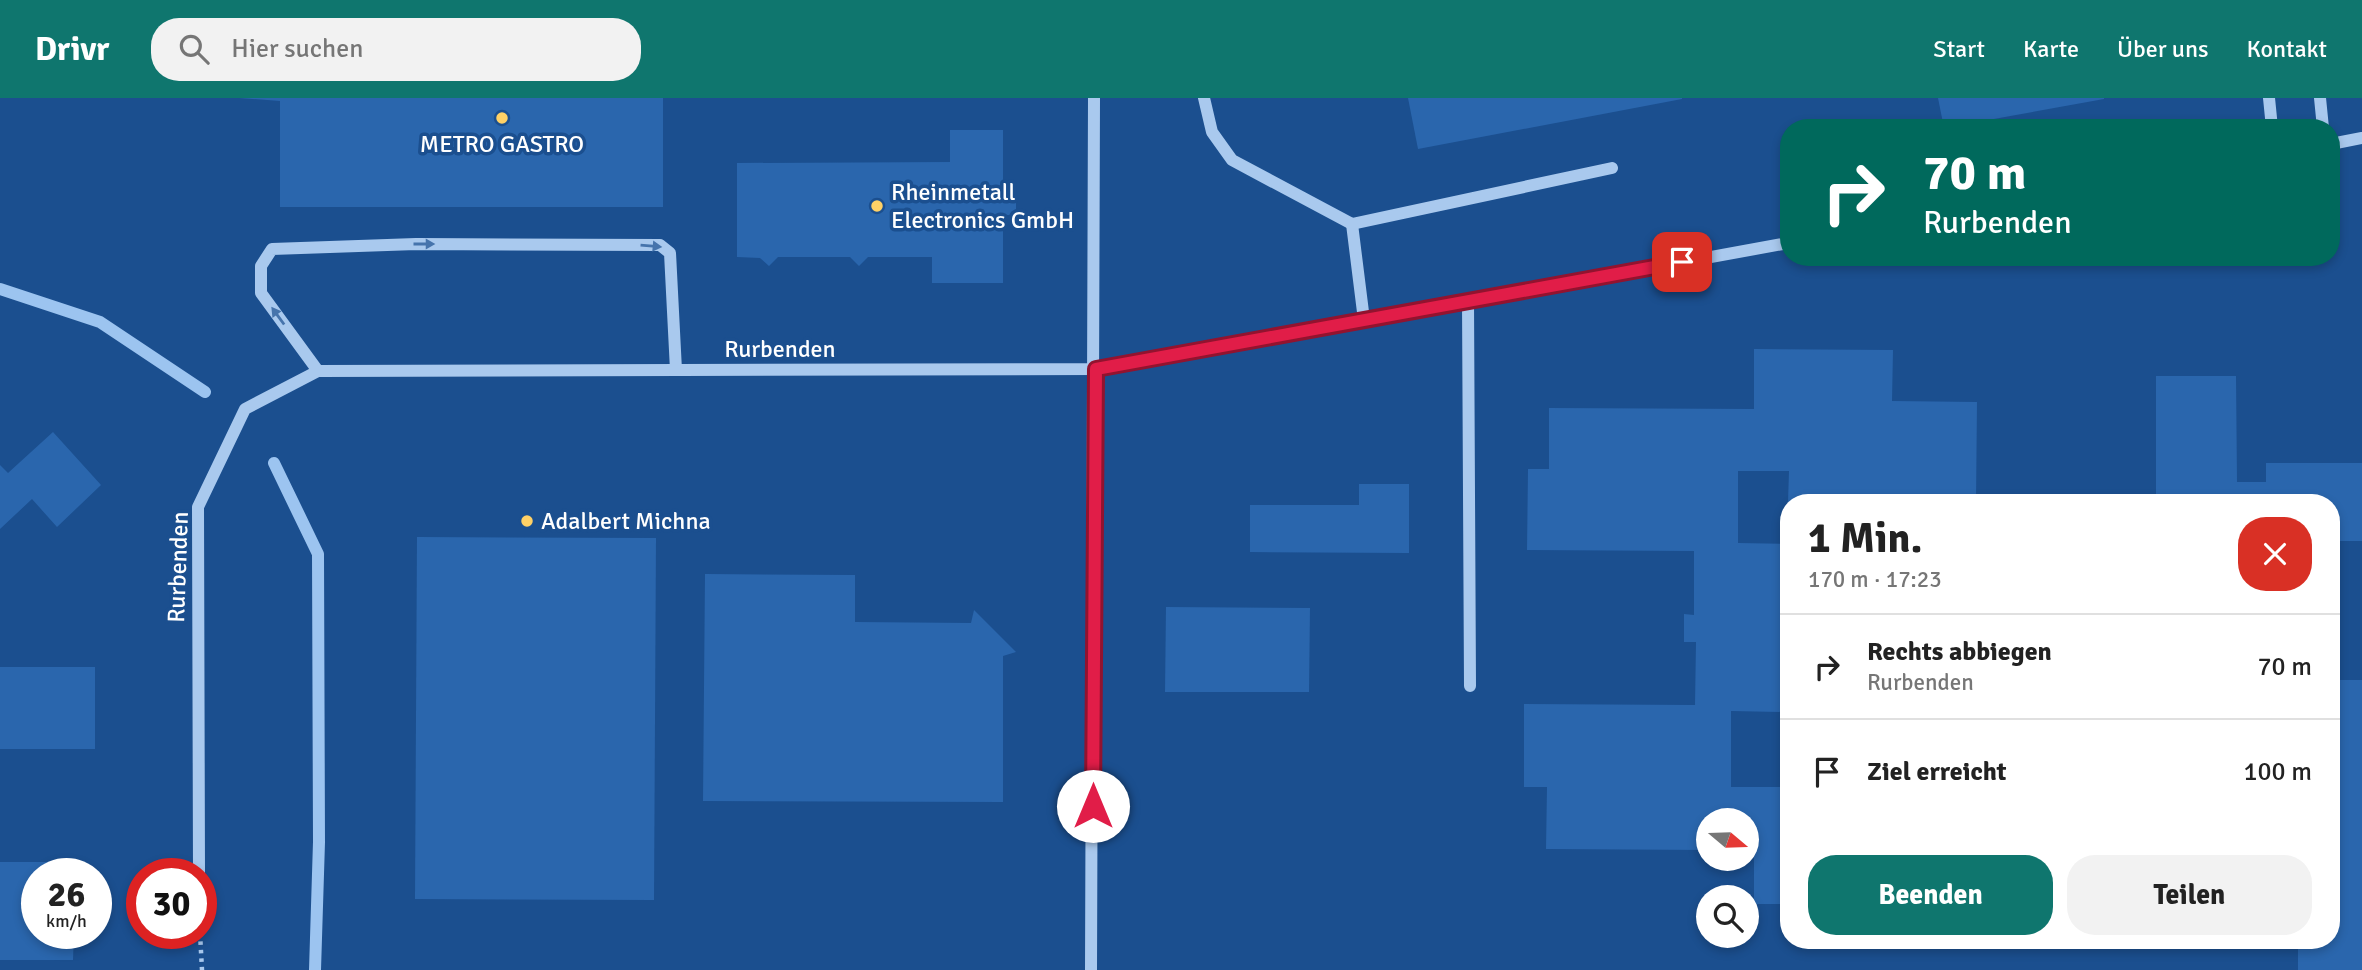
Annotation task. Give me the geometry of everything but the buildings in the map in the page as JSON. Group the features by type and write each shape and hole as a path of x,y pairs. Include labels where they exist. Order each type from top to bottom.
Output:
{"street":[{"path":"1091,970 1096,369 1094,98"},
{"path":"1204,98 1212,132 1232,160 1352,224 1612,168"},
{"path":"2269,98 2271,119"},
{"path":"2320,98 2322,119"},
{"path":"2340,142 2362,138"},
{"path":"1352,224 1364,320"},
{"path":"318,372 261,293 261,267 272,249 416,244 660,245 670,253 676,370"},
{"name":"Rurbenden","path":"199,858 198,507 245,409 318,372 1096,369 1780,244"},
{"path":"1468,301 1470,686"}],"path":[{"path":"201,949 202,970"}],"waterway":[{"path":"0,289 100,322 205,392"},
{"path":"274,463 318,554 319,842 315,970"}],"place":[{"name":"METRO GASTRO","path":"502,118"},
{"name":"Rheinmetall Electronics GmbH","path":"877,206"},
{"name":"Adalbert Michna","path":"527,521"}],"route":[{"path":"1093,806 1096,369 1682,262"}]}
